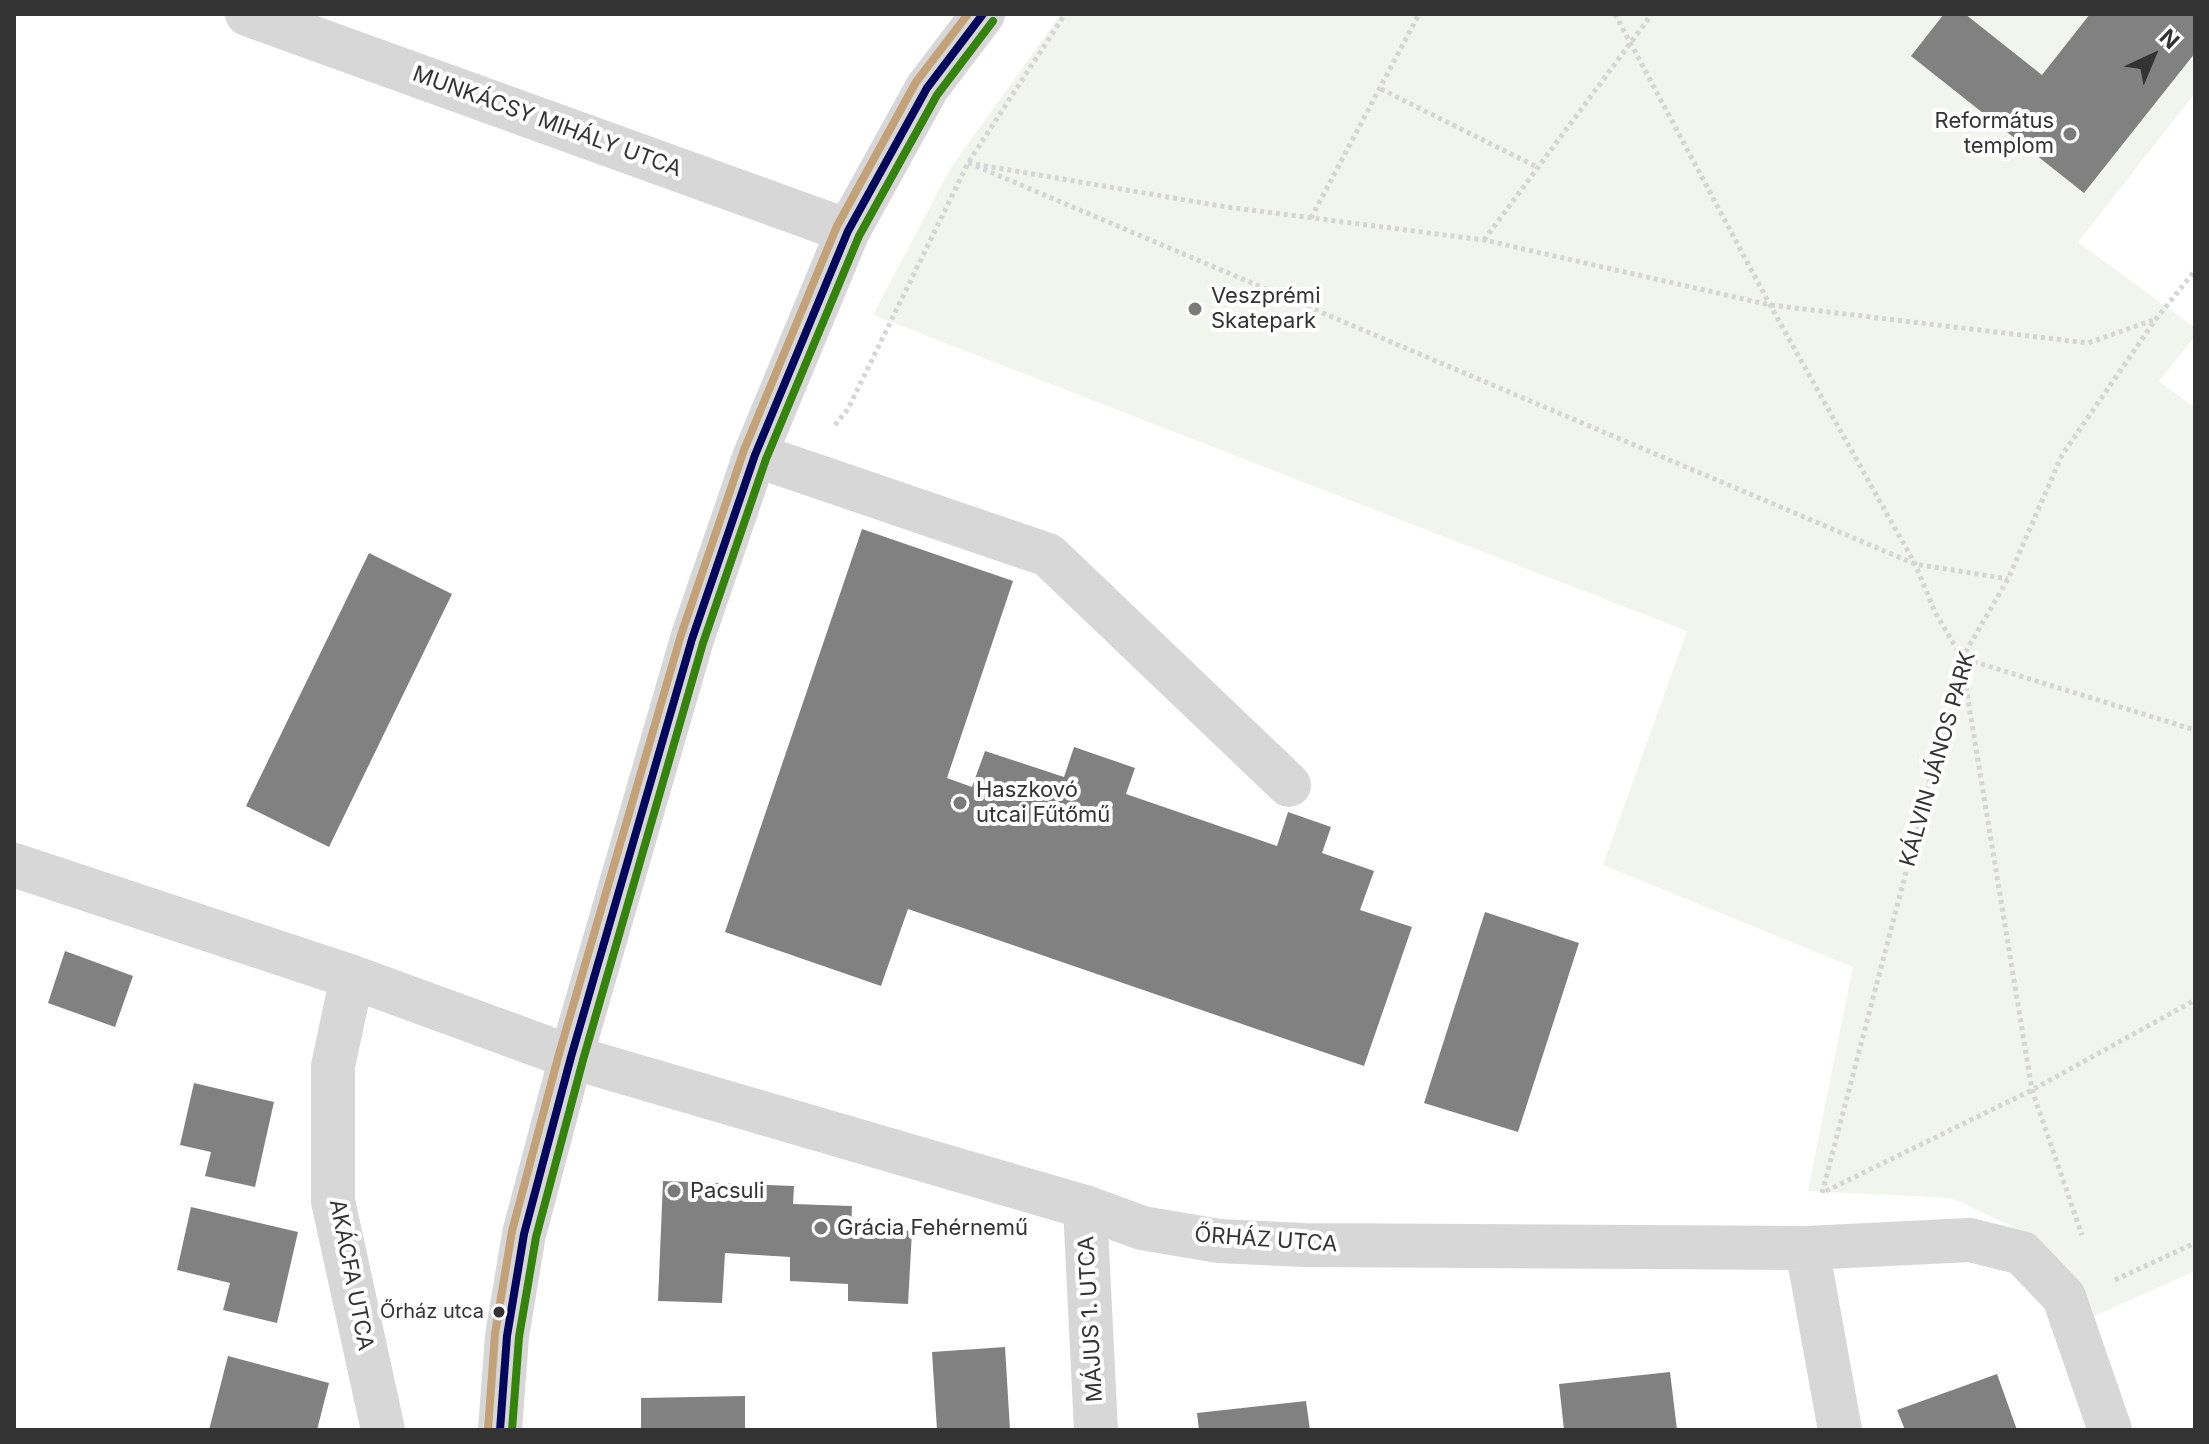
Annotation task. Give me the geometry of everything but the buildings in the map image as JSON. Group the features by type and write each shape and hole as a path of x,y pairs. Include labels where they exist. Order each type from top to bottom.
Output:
{"street":[{"name":"MUNKÁCSY MIHÁLY UTCA","path":"247,14 848,231"},
{"path":"500,1430 507,1336 524,1234 571,1057 692,639 755,455 848,231 927,88 983,14"},
{"path":"755,455 1048,555 1289,785"},
{"name":"ŐRHÁZ UTCA","path":"14,865 352,977 571,1057 1085,1207 1142,1228 1219,1241 1304,1245 1807,1248 1970,1240 2022,1253 2064,1297"},
{"name":"AKÁCFA UTCA","path":"352,977 333,1066 333,1201 383,1430"},
{"name":"MÁJUS 1. UTCA","path":"1085,1207 1096,1430"},
{"path":"1807,1248 1840,1430"},
{"path":"2064,1297 2110,1430"}],"path":[{"path":"801,470 848,409 968,163 1065,14"},
{"path":"1311,218 1419,14"},
{"path":"1615,14 1770,305 1915,564 1935,612 1962,658 2032,1090 2086,1245"},
{"path":"1484,240 1652,14"},
{"path":"1381,89 1539,168"},
{"path":"968,163 1227,207 1484,240 1770,305 2088,343 2156,319"},
{"path":"968,163 1915,564 2008,579"},
{"name":"KÁLVIN JÁNOS PARK","path":"1807,1248 1962,658 2008,579 2062,455 2156,319 2193,273"},
{"path":"1962,658 2195,730"},
{"path":"1822,1193 2032,1090 2195,1000"},
{"path":"2064,1297 2100,1287 2195,1243"}],"shaded area":[{"path":"1061,14 2195,14 2195,93 2078,242 2195,328 2195,336 2159,381 2195,408 2195,1271 2092,1317 2075,1277 2032,1236 1952,1198 1808,1191 1853,967 1603,865 1687,631 873,315 950,169"}],"transit line":[{"path":"488,1429 495,1334 512,1231 559,1054 681,635 744,450 837,226 916,82 968,14"},
{"path":"500,1430 507,1336 524,1234 571,1057 692,639 755,455 848,231 927,88 983,14"},
{"path":"512,1430 519,1337 536,1237 583,1060 703,643 766,459 859,236 937,95 993,21"}],"place":[{"name":"Református templom","path":"2070,134"},
{"name":"Veszprémi Skatepark","path":"1195,309"},
{"name":"Haszkovó utcai Fűtőmű","path":"960,803"},
{"name":"Pacsuli","path":"674,1191"},
{"name":"Grácia Fehérnemű","path":"821,1228"},
{"name":"Őrház utca","path":"499,1312"}]}
